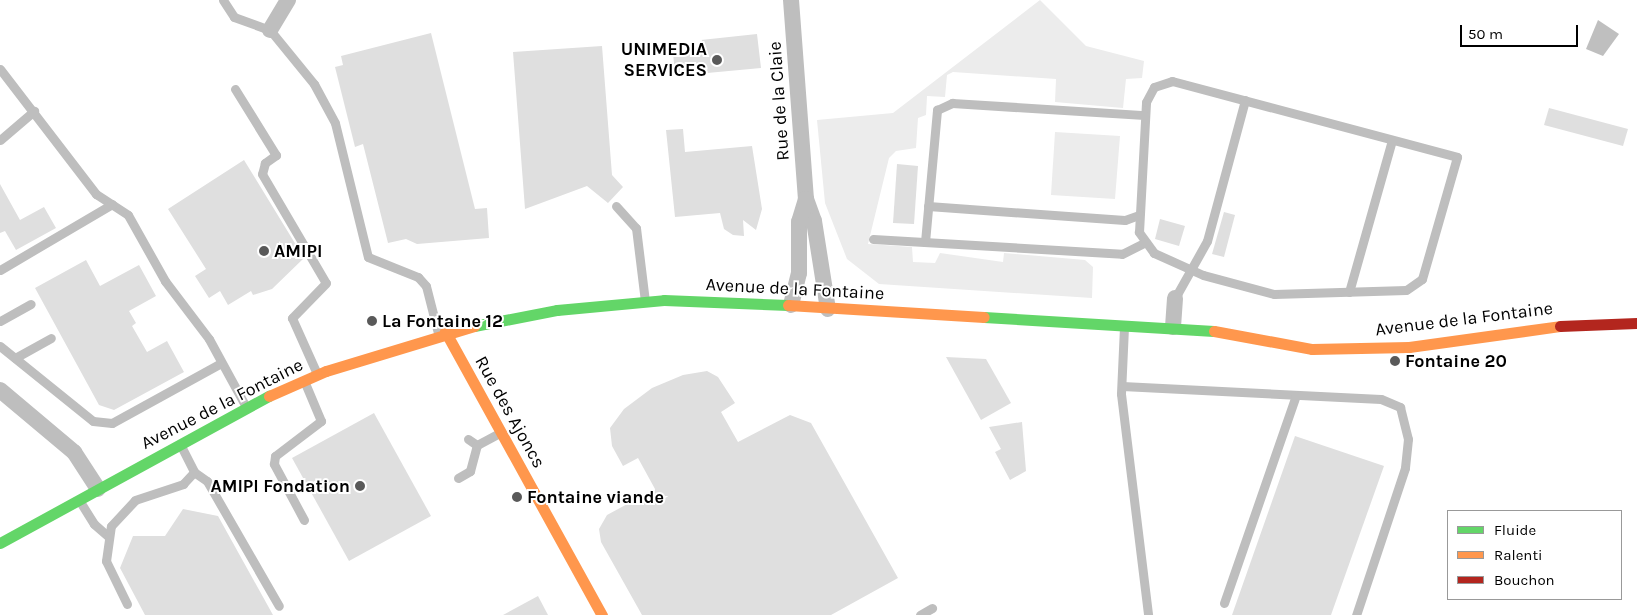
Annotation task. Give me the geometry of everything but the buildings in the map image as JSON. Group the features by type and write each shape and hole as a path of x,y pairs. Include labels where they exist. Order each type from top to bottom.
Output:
{"street":[{"path":"270,30 288,0"},
{"name":"Rue de la Claie","path":"791,0 806,198 814,221 828,309"},
{"name":"Rue de la Claie","path":"791,305 799,273 799,222 806,198"},
{"path":"1173,328 1175,298"},
{"name":"Avenue de la Fontaine","path":"0,543 246,407 317,374 442,332 557,310 645,301 791,305 828,309 1124,324 1222,331 1312,349 1409,347 1574,324 1637,323"},
{"name":"Rue des Ajoncs","path":"442,332 501,432 601,614"},
{"path":"0,390 74,452 98,489"}],"lane":[{"path":"222,0 234,17 270,30 282,50 314,84 335,122 368,257 418,276 426,286 442,332"},
{"path":"0,69 96,194 128,215 222,363 246,407"},
{"path":"1162,82 1245,100 1457,157 1422,279 1406,290 1257,292 1154,254 1144,243 1139,216 1145,115 1149,94 1162,82"},
{"path":"235,89 276,155 266,163 262,174 326,283 292,318 317,374"},
{"path":"1175,298 1188,268 1207,241 1245,100"},
{"path":"925,242 934,116 944,105 1145,115"},
{"path":"0,140 34,111"},
{"path":"1349,292 1392,140"},
{"path":"0,270 112,204"},
{"path":"616,206 636,228 645,301"},
{"path":"928,206 1125,220 1139,216"},
{"path":"873,239 1122,254 1144,243"},
{"path":"0,321 31,304"},
{"path":"1124,324 1122,386 1148,615"},
{"path":"15,358 51,338"},
{"path":"0,346 93,421 112,423 222,363"},
{"path":"304,380 321,421 275,456 274,464 304,520"},
{"path":"1122,386 1381,399 1400,407 1408,439 1405,468 1356,615"},
{"path":"1224,603 1296,395"},
{"path":"458,478 470,471 477,445 501,432"},
{"path":"468,439 477,445"},
{"path":"180,444 194,472 207,481 279,606"},
{"path":"127,604 106,561 108,536 128,505 183,484 194,472"},
{"path":"78,500 94,524 108,536"},
{"path":"920,615 932,608"}],"shaded area":[{"path":"1040,0 1086,46 1144,61 1142,78 1126,79 1123,108 1055,102 1056,79 953,72 947,75 945,97 927,96 926,115 918,118 916,148 896,151 889,158 868,244 912,247 913,262 935,263 940,253 1003,262 1004,253 1085,260 1093,267 1092,298 879,284 847,259 825,203 817,120 893,113"},
{"path":"1598,20 1619,34 1603,56 1586,49"},
{"path":"1055,132 1120,136 1115,199 1051,195"}],"traffic: fast":[{"path":"474,326 557,310 664,300 788,305"},
{"path":"984,317 1214,331"},
{"path":"0,543 269,396"}],"traffic: slow":[{"path":"788,305 984,317"},
{"path":"269,396 326,371 474,326"},
{"path":"1214,331 1312,349 1409,347 1560,326"},
{"path":"445,331 602,615"}],"traffic: jam":[{"path":"1560,326 1637,323"}],"place":[{"name":"UNIMEDIA SERVICES","path":"717,60"},
{"name":"AMIPI","path":"264,251"},
{"name":"La Fontaine 12","path":"372,321"},
{"name":"Fontaine 20","path":"1395,361"},
{"name":"AMIPI Fondation","path":"360,486"},
{"name":"Fontaine viande","path":"517,497"}]}
